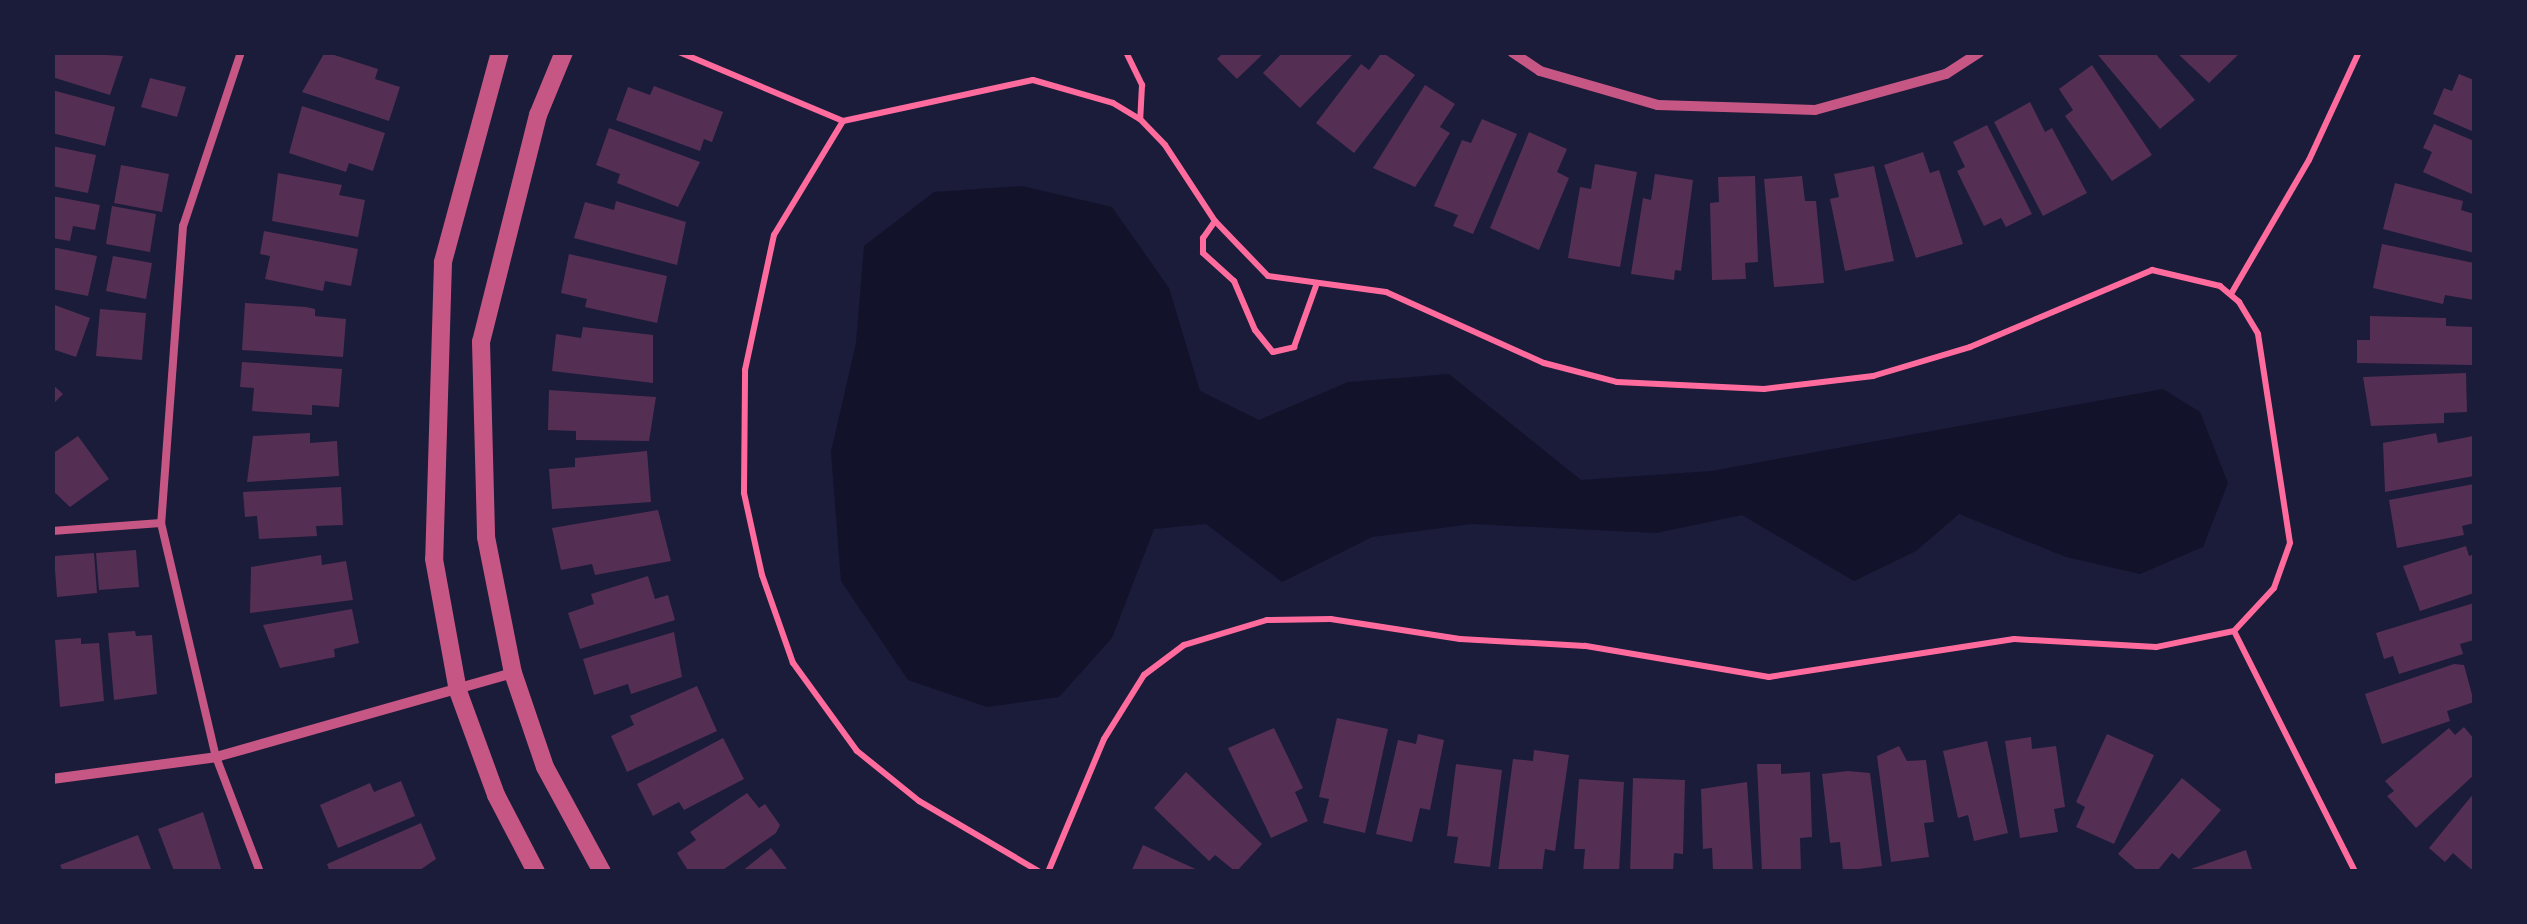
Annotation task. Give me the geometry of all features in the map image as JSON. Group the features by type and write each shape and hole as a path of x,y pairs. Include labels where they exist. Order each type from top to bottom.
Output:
{"street":[{"path":"500,52 443,262 434,559 458,690 496,795 536,872"},
{"path":"564,52 538,114 481,342 486,537 513,673 545,768 602,872"},
{"path":"1512,52 1540,71 1658,105 1815,110 1946,74 1980,52"},
{"path":"52,779 216,757 513,673"}],"lane":[{"path":"241,52 183,226 161,523 216,757 260,872"},
{"path":"52,530 161,523"}],"path":[{"path":"679,52 843,121 1033,80 1113,103 1140,119 1177,160 1216,221 1261,272 1316,285 1397,296 1561,369 1616,382 1721,390 1844,381 1921,364 2140,272 2178,272 2232,294 2262,348 2291,531 2274,588 2234,631 2168,646 2014,638 1768,677 1585,646 1460,640 1331,620 1268,620 1184,645 1144,674 1104,739 1044,872 960,827 876,768 810,690 782,638 744,493 746,370 767,255 790,201 843,121"},
{"path":"1126,52 1142,84 1140,119"},
{"path":"2232,294 2310,160 2358,52"},
{"path":"1216,221 1203,238 1203,253 1234,281 1255,330 1273,352 1289,352 1299,340 1316,285"},
{"path":"2234,631 2354,872"}],"shaded area":[{"path":"1022,186 1112,207 1169,288 1200,391 1259,420 1348,382 1449,374 1581,480 1711,471 2163,389 2200,412 2228,483 2203,547 2140,574 2066,557 1959,514 1916,551 1854,581 1742,515 1656,533 1472,524 1372,537 1282,582 1206,524 1154,529 1112,638 1059,697 987,707 908,680 841,581 831,452 856,343 864,246 934,192"}],"building":[{"path":"52,52 123,56 110,95 52,77"},
{"path":"325,52 378,69 375,79 400,87 389,121 302,92"},
{"path":"1224,52 1265,52 1237,79 1217,59"},
{"path":"1283,52 1352,55 1300,108 1263,73"},
{"path":"1382,52 1415,75 1354,153 1316,123 1361,64 1369,70"},
{"path":"2154,52 2195,100 2160,129 2098,55"},
{"path":"2176,52 2241,52 2209,83"},
{"path":"2092,65 2152,155 2112,181 2065,116 2073,110 2059,89"},
{"path":"2459,74 2474,80 2474,132 2433,114 2444,88 2452,91"},
{"path":"150,78 186,87 177,117 141,107"},
{"path":"1425,85 1455,104 1440,127 1450,133 1415,187 1373,168"},
{"path":"654,86 723,112 712,142 704,139 700,151 616,120 628,87 650,95"},
{"path":"52,90 115,107 105,146 52,133"},
{"path":"2030,102 2045,132 2052,128 2087,193 2043,216 1994,122"},
{"path":"302,106 385,133 373,171 349,163 346,172 289,153"},
{"path":"1482,119 1517,134 1473,234 1453,226 1458,215 1434,206 1462,140 1471,143"},
{"path":"2434,124 2474,141 2474,195 2423,172 2432,152 2423,148"},
{"path":"1987,125 2032,214 2006,227 2001,218 1984,226 1957,171 1965,167 1953,142"},
{"path":"609,128 700,162 678,207 617,183 620,174 596,165"},
{"path":"1529,132 1567,149 1557,172 1569,178 1539,250 1490,228"},
{"path":"52,146 96,155 88,193 52,186"},
{"path":"1923,152 1930,173 1939,170 1963,244 1916,258 1884,165"},
{"path":"1595,164 1637,172 1620,267 1568,258 1580,187 1591,189"},
{"path":"121,165 169,174 162,212 114,203"},
{"path":"1874,166 1894,261 1845,271 1830,199 1839,197 1834,174"},
{"path":"278,173 342,185 339,195 365,200 358,237 272,221"},
{"path":"1655,174 1693,180 1681,271 1675,270 1674,280 1631,274 1643,198 1651,200"},
{"path":"1755,176 1758,262 1745,263 1746,279 1712,280 1710,203 1719,202 1718,177"},
{"path":"1802,176 1805,201 1816,201 1824,283 1774,287 1764,179"},
{"path":"2395,183 2463,201 2461,210 2474,214 2474,253 2383,229"},
{"path":"52,196 100,205 95,230 73,226 70,241 52,238"},
{"path":"616,201 686,222 677,265 574,238 585,202 614,210"},
{"path":"112,206 156,214 150,252 106,244"},
{"path":"264,231 358,249 351,286 325,281 323,291 265,279 270,256 260,254"},
{"path":"2382,244 2474,263 2474,300 2445,295 2443,304 2373,288"},
{"path":"52,247 97,256 88,296 52,289"},
{"path":"569,254 667,276 657,323 585,307 587,299 561,293"},
{"path":"113,256 152,263 146,299 106,291"},
{"path":"245,303 306,307 315,309 315,316 346,319 343,357 242,350"},
{"path":"52,304 90,318 76,357 52,349"},
{"path":"100,309 146,313 142,360 96,356"},
{"path":"2370,316 2446,318 2446,326 2473,327 2473,365 2357,363 2357,340 2370,340"},
{"path":"583,327 653,335 653,383 552,371 556,334 581,338"},
{"path":"242,362 342,369 339,407 312,405 312,415 252,411 254,388 240,387"},
{"path":"2466,373 2467,412 2444,413 2444,423 2371,426 2363,377"},
{"path":"52,384 63,394 52,405"},
{"path":"549,390 656,397 649,441 576,440 576,431 548,430"},
{"path":"310,433 310,443 337,441 339,476 247,482 253,436"},
{"path":"2436,433 2438,443 2473,436 2474,476 2385,492 2383,443"},
{"path":"78,436 109,479 70,507 52,490 52,454"},
{"path":"647,451 651,502 552,509 549,469 575,467 575,458"},
{"path":"2474,484 2474,523 2462,526 2464,535 2397,548 2389,500"},
{"path":"341,487 343,525 316,526 317,536 259,539 257,516 245,517 243,492"},
{"path":"658,510 671,561 595,575 592,564 561,570 552,528"},
{"path":"2466,546 2469,556 2474,554 2474,593 2420,611 2403,566"},
{"path":"136,550 139,587 99,590 96,553"},
{"path":"94,553 97,593 57,597 54,556"},
{"path":"321,555 322,565 346,561 353,600 250,613 251,567"},
{"path":"648,576 655,599 668,595 675,620 580,649 568,613 594,604 591,594"},
{"path":"2474,603 2474,640 2460,644 2463,654 2399,674 2393,656 2384,659 2376,633"},
{"path":"352,609 359,643 334,649 335,657 280,668 263,625"},
{"path":"135,631 136,636 152,635 157,694 114,700 108,633"},
{"path":"674,632 682,677 631,694 628,684 594,695 583,659"},
{"path":"81,638 81,644 99,643 104,701 60,707 55,640"},
{"path":"2454,664 2464,665 2474,702 2447,711 2450,721 2382,744 2365,694"},
{"path":"697,686 717,731 627,772 611,736 634,725 630,716"},
{"path":"1337,718 1388,729 1365,833 1323,823 1329,799 1319,797"},
{"path":"2464,727 2474,739 2474,775 2416,828 2387,796 2394,791 2385,781 2449,728 2455,735"},
{"path":"1274,728 1303,788 1295,792 1308,821 1271,838 1228,748"},
{"path":"1418,734 1444,740 1430,810 1420,808 1412,842 1376,834 1398,740 1416,744"},
{"path":"2107,734 2154,755 2114,844 2076,827 2085,807 2076,802"},
{"path":"2031,737 2032,749 2056,746 2065,807 2054,809 2058,832 2020,838 2005,741"},
{"path":"723,738 744,779 684,810 679,802 653,816 637,784"},
{"path":"1987,741 2008,833 1974,841 1968,815 1958,818 1943,751"},
{"path":"1899,746 1907,761 1926,760 1934,822 1924,823 1929,857 1891,862 1877,756"},
{"path":"1534,750 1569,755 1555,851 1545,849 1542,872 1498,872 1513,759 1533,761"},
{"path":"1456,764 1502,770 1490,867 1454,863 1458,837 1447,836"},
{"path":"1757,764 1781,764 1781,774 1810,772 1812,837 1800,838 1801,870 1762,872"},
{"path":"1186,772 1262,844 1236,872 1215,855 1209,861 1154,808"},
{"path":"1870,773 1882,866 1843,871 1840,842 1830,843 1822,774"},
{"path":"1633,778 1685,780 1683,854 1674,853 1673,872 1630,872"},
{"path":"2182,778 2221,810 2179,859 2172,853 2158,870 2139,872 2118,854"},
{"path":"1579,779 1624,782 1619,872 1583,872 1585,849 1574,849"},
{"path":"401,781 415,816 338,848 320,805 370,783 374,792"},
{"path":"1747,782 1753,872 1713,872 1712,848 1703,849 1701,789"},
{"path":"747,793 759,808 765,804 780,825 776,833 720,872 689,872 677,853 696,840 690,832"},
{"path":"2474,793 2472,870 2453,853 2445,862 2429,848"},
{"path":"203,812 222,872 174,871 158,829"},
{"path":"421,823 436,859 417,872 330,872 327,864"},
{"path":"138,835 152,872 63,872 60,865"},
{"path":"1143,845 1202,872 1131,872"},
{"path":"771,848 789,872 741,872"},
{"path":"2246,850 2253,872 2185,871"}]}
